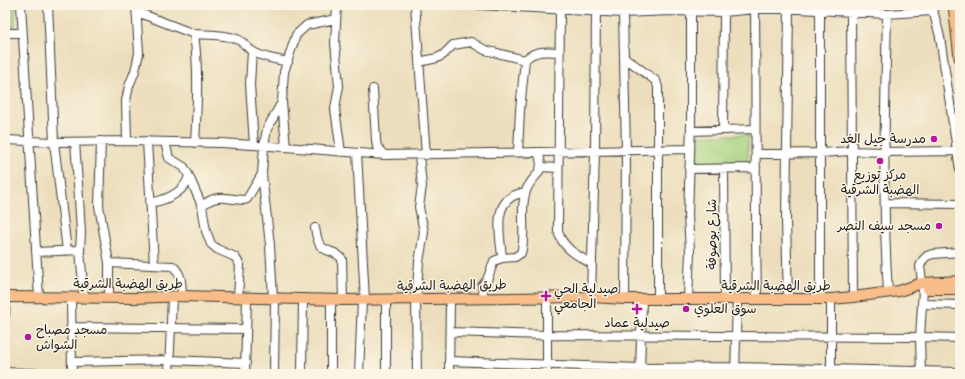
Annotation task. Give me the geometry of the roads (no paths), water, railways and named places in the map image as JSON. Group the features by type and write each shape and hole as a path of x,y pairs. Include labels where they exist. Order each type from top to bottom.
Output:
{"highway":[{"path":"954,5 960,58"}],"main road":[{"path":"923,286 960,281"},
{"name":"طريق الهضبة الشرقية","path":"5,297 177,296 343,300 416,300 591,297 625,299 788,300 853,297 899,291 923,286"},
{"path":"923,286 960,289"}],"street":[{"path":"21,5 39,297"},
{"path":"48,5 54,142 67,251"},
{"path":"336,5 335,43 339,86 335,109 341,152"},
{"path":"415,5 419,62 422,155 422,186 419,208 424,232 419,262 416,300 417,374"},
{"path":"479,5 560,9 596,8 623,13 670,8 691,11 724,12 756,9 789,9 800,7 887,14 932,8 940,37 960,170"},
{"path":"127,141 126,101 139,53 137,8 194,34 237,39 244,42 252,51 262,56 288,62"},
{"path":"591,297 595,151 596,8"},
{"path":"560,9 558,152 558,220 560,237 565,245 572,251 592,264"},
{"path":"756,9 755,232 757,299"},
{"path":"788,300 787,154 789,9"},
{"path":"820,9 820,299"},
{"path":"688,299 690,258 688,215 691,131 691,11"},
{"path":"724,12 724,129"},
{"path":"851,12 853,297"},
{"path":"623,13 626,150 625,299"},
{"path":"887,14 885,243 888,292"},
{"path":"286,147 282,102 284,72 296,36 307,26 336,19"},
{"path":"5,33 22,33"},
{"path":"194,34 196,50 197,96 195,143"},
{"path":"419,62 437,58 443,55 453,45 471,42 485,50 525,60"},
{"path":"252,51 250,84 254,145"},
{"path":"518,152 525,60 531,55 543,51 559,52"},
{"path":"624,57 658,84 658,299"},
{"path":"373,89 377,147 384,155"},
{"path":"274,374 274,298 262,174 267,129 282,102"},
{"path":"691,131 755,129"},
{"path":"5,140 54,142 147,141 221,143 384,155 690,149"},
{"path":"102,141 99,206 109,263 108,297"},
{"path":"147,141 154,265"},
{"path":"75,142 80,198 80,250 84,297"},
{"path":"165,142 169,158 184,167 189,176 202,206 206,231 210,244 216,249 234,257 240,265 246,330 245,374"},
{"path":"756,154 851,151 956,151"},
{"path":"484,298 482,285 487,280 493,262 502,258 515,257 521,253 526,192 541,167 538,152"},
{"path":"357,153 364,300 359,374"},
{"path":"541,167 558,168"},
{"path":"689,169 756,168"},
{"name":"شارع بوصوفة","path":"724,169 725,299"},
{"path":"202,206 210,199 215,198 247,199 262,174"},
{"path":"150,203 173,196 187,182 189,176"},
{"path":"502,258 499,223 500,213 504,205 512,196 526,192"},
{"path":"886,203 960,204"},
{"path":"315,228 318,243 323,248 338,254 342,259 343,300"},
{"path":"36,252 80,250"},
{"path":"921,373 920,337 923,286 920,266 927,256 933,254 960,252"},
{"path":"109,263 173,266 179,272 181,277 171,329 169,374"},
{"path":"5,297 5,315"},
{"path":"71,297 72,374"},
{"path":"302,374 303,298"},
{"path":"547,298 547,374"},
{"path":"331,299 331,374"},
{"path":"386,299 386,374"},
{"path":"449,374 450,299"},
{"path":"640,371 642,299"},
{"path":"735,371 737,299"},
{"path":"831,299 831,372"},
{"path":"922,304 960,305"},
{"path":"71,327 246,330"},
{"path":"450,332 546,335 960,338"},
{"path":"72,362 169,360 246,363"},
{"path":"449,361 640,371 960,372"},
{"path":"5,372 47,374"}],"place":[{"name":"مدرسة جيل الغد","path":"934,139"},
{"name":"مركز توزيع الهضبة الشرقية","path":"880,161"},
{"name":"مسجد سيف النصر","path":"939,226"},
{"name":"صيدلية الحي الجامعي","path":"546,296"},
{"name":"صيدلية عماد","path":"637,309"},
{"name":"سوق العلوي","path":"686,309"},
{"name":"مسجد مصباح الشواش","path":"28,337"}]}
